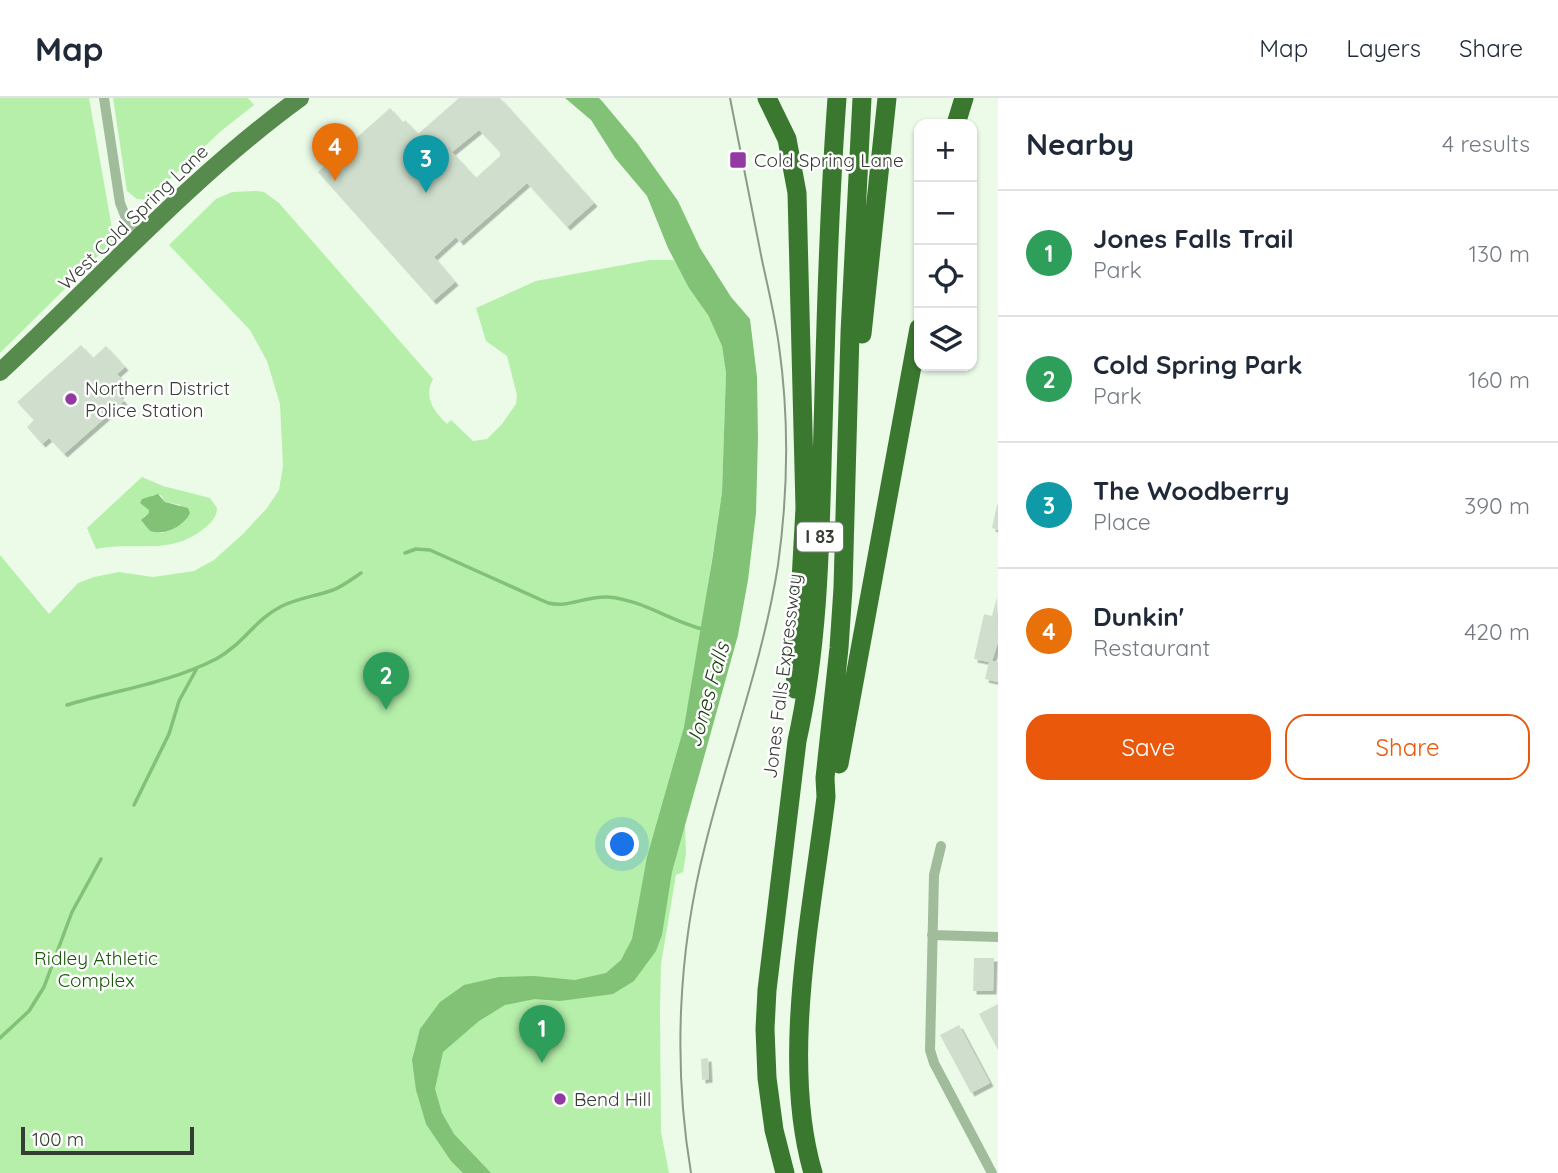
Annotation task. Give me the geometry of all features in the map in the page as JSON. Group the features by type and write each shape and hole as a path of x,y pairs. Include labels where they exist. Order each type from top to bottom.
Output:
{"highway":[{"path":"767,98 787,139 797,193 805,509 794,708 797,741"},
{"name":"Jones Falls Expressway","path":"785,1173 774,1130 767,1078 765,1029 767,990 818,587 827,283 837,98"},
{"name":"I 83","path":"813,1173 802,1116 799,1030 826,797 825,778 841,624 854,225 862,98"},
{"path":"847,464 887,98"},
{"path":"958,119 964,98"},
{"path":"826,797 833,786 838,769 914,355"}],"main road":[{"name":"West Cold Spring Lane","path":"0,372 234,150 300,98"}],"street":[{"path":"104,98 120,203 126,218 140,237"},
{"path":"941,846 934,875 930,1050 933,1063 992,1173"},
{"path":"932,935 998,937"}],"green space":[{"path":"0,98 89,98 113,234 112,242 0,353"},
{"path":"113,98 248,98 254,105 221,131 148,200 137,199 127,191"},
{"name":"Ridley Athletic Complex","path":"232,192 264,192 279,203 433,379 429,392 434,409 447,424 451,420 473,441 487,439 502,424 516,404 517,395 507,356 486,341 476,308 536,281 650,260 674,260 708,315 722,346 726,373 722,492 708,586 738,635 685,824 686,854 683,872 676,875 661,964 661,1132 669,1173 0,1173 0,555 49,614 78,583 94,577 119,572 153,577 194,571 214,560 267,508 279,490 283,466 280,404 267,361 250,330 169,245 216,199"},
{"path":"142,477 163,486 210,498 217,508 214,518 202,530 177,543 164,545 96,549 87,528","holes":["153,495 161,495 165,502 181,505 163,533 150,531 144,516 149,514 149,509 141,502"]}],"water":[{"name":"Jones Falls","path":"565,98 599,98 602,101 637,143 678,201 700,248 731,297 750,319 757,377 756,513 738,635 672,872 662,935 656,951 634,981 613,994 560,1001 535,999 505,1005 479,1021 443,1052 435,1089 442,1113 454,1134 491,1173 463,1173 451,1161 426,1124 416,1090 412,1060 420,1029 440,1002 464,985 499,977 534,976 575,980 606,973 621,960 632,939 647,857 684,727 722,492 726,373 722,346 708,315 689,288 668,248 647,196 615,158 591,120"},
{"path":"158,494 165,502 188,508 190,513 179,526 168,531 150,531 141,520 149,513 140,503 142,499"}],"building":[{"path":"459,98 500,98 594,203 567,227 527,183 460,242 456,237 434,257 455,282 433,301 318,172 390,108 403,123 405,120 418,134","holes":["479,130 500,152 500,156 476,178 452,152"]},
{"name":"Northern District Police Station","path":"81,345 93,358 106,346 125,367 117,374 127,385 119,396 124,401 64,454 49,438 42,444 27,427 34,420 17,402"},
{"path":"998,505 998,530 992,528"},
{"path":"997,597 998,642 992,661 998,662 998,682 985,679 989,662 974,659 984,614 992,616"},
{"path":"974,958 994,958 993,991 973,991"},
{"path":"998,1004 998,1050 979,1014"},
{"path":"959,1025 990,1083 971,1093 940,1035"},
{"path":"708,1058 709,1079 702,1080 701,1059"}],"waterway":[{"path":"405,553 416,549 430,550 548,603 563,604 599,597 620,599 702,629"},
{"path":"67,705 161,680 216,659 282,606 333,590 361,573"},
{"path":"134,805 169,734 179,701 197,668"},
{"path":"0,1038 29,1011 44,987 72,912 101,859"}],"tram line":[{"path":"691,1173 685,1132 680,1050 689,927 705,846 772,601 785,483 786,428 779,346 730,98"}],"place":[{"name":"Cold Spring Lane","path":"738,160"},
{"name":"Dunkin'","path":"335,181"},
{"name":"The Woodberry","path":"426,193"},
{"name":"Northern District Police Station","path":"71,399"},
{"name":"Cold Spring Park","path":"386,710"},
{"name":"Jones Falls Trail","path":"542,1063"},
{"name":"Bend Hill","path":"560,1099"}]}
